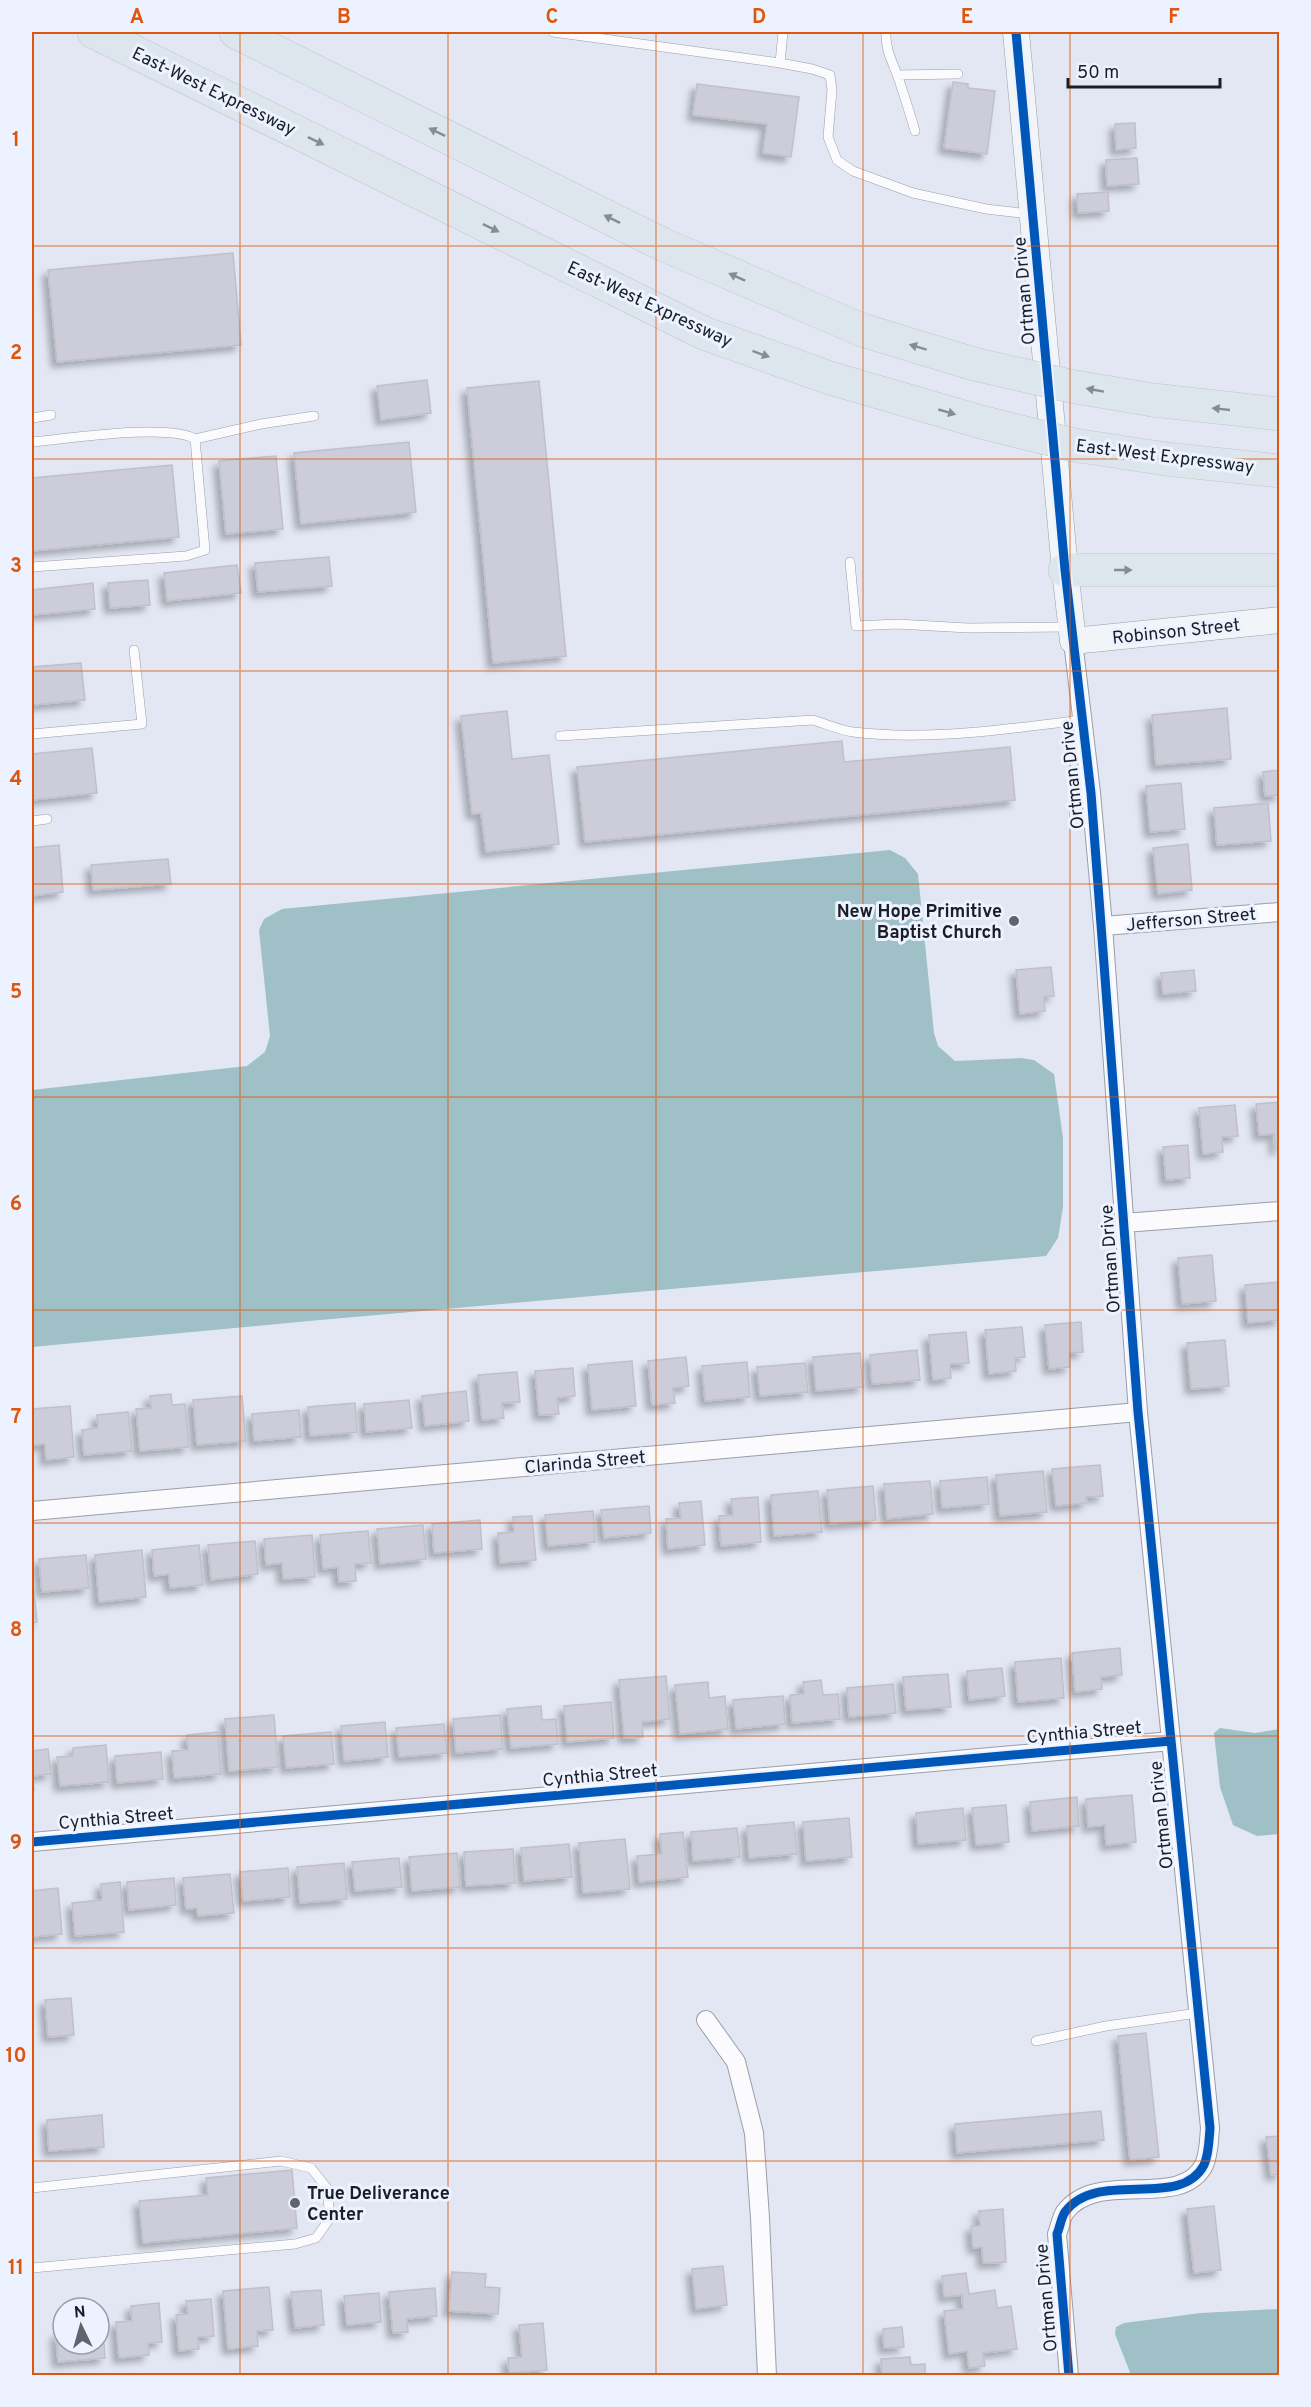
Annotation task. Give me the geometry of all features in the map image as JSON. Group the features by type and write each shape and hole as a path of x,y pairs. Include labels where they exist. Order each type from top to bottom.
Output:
{"highway":[{"name":"East-West Expressway","path":"94,32 706,334 830,378 981,422 1074,445 1166,459 1280,471"},
{"path":"236,32 664,245 862,330 974,364 1070,386 1153,400 1280,414"},
{"path":"1065,570 1280,570"}],"main road":[{"name":"Ortman Drive","path":"1017,32 1072,634"},
{"name":"Robinson Street","path":"1072,634 1280,620"}],"street":[{"name":"Ortman Drive","path":"1069,2376 1057,2234 1064,2213 1080,2198 1100,2191 1175,2186 1193,2179 1203,2166 1208,2153 1210,2128 1138,1412 1103,927 1091,793 1072,634"},
{"name":"Jefferson Street","path":"1103,927 1280,912"},
{"path":"1124,1223 1280,1211"},
{"name":"Clarinda Street","path":"32,1511 1138,1412"},
{"name":"Cynthia Street","path":"32,1842 1171,1741"},
{"path":"706,2020 736,2062 754,2133 767,2376"}],"lane":[{"path":"553,32 780,63 830,75 832,90 828,137 837,160 853,171 913,193 986,209 1034,215"},
{"path":"780,63 783,32"},
{"path":"886,32 886,45 915,131"},
{"path":"897,75 958,74"},
{"path":"32,418 51,415"},
{"path":"32,442 151,432 186,434 195,440 261,424 314,416"},
{"path":"32,567 186,556 205,550 195,440"},
{"path":"850,562 856,626 897,624 1072,634"},
{"path":"32,734 142,724 134,650"},
{"path":"560,736 813,720 851,732 907,735 982,732 1082,720"},
{"path":"32,821 47,819"},
{"path":"1036,2041 1106,2026 1198,2013"},
{"path":"32,2188 281,2161 311,2168 327,2188 330,2218 316,2238 295,2244 32,2268"}],"shaded area":[{"path":"890,850 905,858 918,874 934,1033 938,1046 955,1061 1021,1058 1034,1060 1054,1074 1063,1138 1063,1207 1058,1238 1046,1256 32,1347 32,1090 247,1066 265,1052 270,1036 259,930 264,919 282,909"},
{"path":"1220,1728 1255,1733 1279,1729 1279,1834 1257,1836 1233,1825 1220,1787 1214,1733"},
{"path":"1279,2309 1279,2375 1131,2375 1115,2334 1116,2327 1124,2323 1201,2313"}],"building":[{"path":"953,82 968,84 968,88 995,91 987,154 944,148"},
{"path":"697,84 799,97 791,157 763,153 767,124 693,115"},
{"path":"1135,123 1136,148 1116,150 1115,124"},
{"path":"1137,158 1139,184 1107,186 1106,160"},
{"path":"1108,192 1109,211 1078,213 1077,194"},
{"path":"233,253 241,345 57,362 48,270"},
{"path":"427,380 431,413 381,420 377,386"},
{"path":"539,381 566,656 493,663 467,388"},
{"path":"409,442 416,512 301,524 294,453"},
{"path":"276,456 283,529 226,534 219,461"},
{"path":"172,465 179,537 32,551 32,478"},
{"path":"329,557 332,586 258,592 255,563"},
{"path":"237,565 241,593 167,601 164,573"},
{"path":"148,580 150,605 110,608 108,583"},
{"path":"93,583 95,609 32,615 32,590"},
{"path":"81,663 85,700 32,705 32,667"},
{"path":"1227,708 1231,759 1156,765 1152,715"},
{"path":"507,711 512,759 549,755 559,844 486,852 481,813 472,814 461,716"},
{"path":"842,741 844,762 1010,747 1015,800 585,842 577,767"},
{"path":"92,748 97,793 32,800 32,754"},
{"path":"1280,770 1280,795 1265,796 1263,772"},
{"path":"1181,783 1185,829 1150,832 1146,786"},
{"path":"1268,803 1271,841 1217,845 1214,808"},
{"path":"1188,844 1192,890 1158,894 1153,848"},
{"path":"59,845 63,892 32,896 32,848"},
{"path":"168,859 171,884 93,890 91,865"},
{"path":"1051,967 1054,996 1044,997 1045,1011 1020,1014 1016,970"},
{"path":"1194,970 1196,991 1163,994 1161,973"},
{"path":"1280,1102 1280,1149 1275,1149 1274,1134 1259,1135 1256,1104"},
{"path":"1235,1105 1238,1136 1222,1137 1223,1152 1203,1154 1199,1108"},
{"path":"1188,1145 1190,1178 1166,1180 1163,1147"},
{"path":"1212,1255 1216,1301 1182,1304 1178,1258"},
{"path":"1280,1282 1280,1320 1248,1323 1245,1285"},
{"path":"1081,1322 1083,1352 1069,1353 1070,1367 1049,1369 1045,1325"},
{"path":"1022,1327 1025,1357 1015,1358 1016,1371 989,1374 985,1330"},
{"path":"966,1332 969,1363 950,1364 951,1378 933,1380 929,1335"},
{"path":"1225,1340 1229,1386 1191,1389 1187,1343"},
{"path":"917,1350 920,1380 872,1384 870,1355"},
{"path":"860,1353 863,1387 816,1391 813,1357"},
{"path":"686,1357 689,1386 673,1388 675,1403 652,1405 648,1361"},
{"path":"632,1361 636,1406 592,1410 588,1365"},
{"path":"747,1362 750,1397 705,1401 702,1366"},
{"path":"805,1363 808,1392 760,1396 757,1367"},
{"path":"573,1368 575,1396 557,1398 559,1414 539,1415 535,1371"},
{"path":"517,1372 520,1402 502,1403 504,1418 482,1420 478,1375"},
{"path":"466,1391 469,1421 425,1426 422,1396"},
{"path":"171,1394 172,1405 185,1404 189,1447 140,1451 136,1409 151,1408 150,1396"},
{"path":"242,1396 246,1441 197,1445 193,1400"},
{"path":"409,1400 412,1428 366,1432 364,1404"},
{"path":"355,1403 357,1432 310,1436 308,1407"},
{"path":"70,1406 74,1457 46,1460 45,1444 32,1445 32,1409"},
{"path":"299,1410 301,1437 254,1441 252,1414"},
{"path":"128,1412 132,1451 84,1455 82,1430 98,1428 97,1415"},
{"path":"1100,1465 1103,1496 1086,1497 1087,1503 1056,1506 1052,1469"},
{"path":"1043,1471 1047,1512 1000,1516 996,1475"},
{"path":"987,1477 989,1504 942,1508 940,1481"},
{"path":"930,1481 933,1514 887,1519 884,1484"},
{"path":"873,1486 876,1520 830,1524 827,1490"},
{"path":"818,1491 822,1532 774,1536 771,1495"},
{"path":"758,1497 761,1542 721,1546 719,1516 733,1515 731,1499"},
{"path":"701,1501 705,1545 668,1549 666,1519 681,1518 679,1503"},
{"path":"649,1506 651,1533 604,1538 601,1510"},
{"path":"593,1511 595,1542 548,1546 545,1515"},
{"path":"532,1516 536,1560 500,1563 498,1533 514,1532 513,1517"},
{"path":"480,1520 482,1549 434,1553 432,1524"},
{"path":"423,1525 426,1559 380,1564 377,1529"},
{"path":"368,1531 371,1563 355,1564 356,1581 339,1582 338,1567 323,1569 320,1535"},
{"path":"312,1535 315,1577 283,1579 282,1563 266,1565 264,1539"},
{"path":"255,1541 258,1574 211,1580 208,1545"},
{"path":"199,1545 203,1585 170,1588 169,1574 154,1576 152,1550"},
{"path":"142,1550 146,1597 99,1602 95,1555"},
{"path":"86,1555 89,1588 42,1592 39,1559"},
{"path":"32,1569 37,1622 32,1623"},
{"path":"1120,1648 1122,1675 1101,1677 1102,1689 1075,1692 1072,1653"},
{"path":"1061,1658 1064,1698 1018,1702 1015,1662"},
{"path":"1002,1668 1005,1696 969,1700 967,1671"},
{"path":"948,1674 951,1707 906,1710 903,1677"},
{"path":"666,1676 670,1719 642,1722 643,1737 624,1738 619,1680"},
{"path":"821,1680 823,1695 838,1694 840,1719 792,1723 790,1695 804,1694 803,1682"},
{"path":"708,1682 709,1698 725,1696 728,1729 680,1734 675,1685"},
{"path":"893,1684 896,1713 849,1717 847,1688"},
{"path":"783,1696 785,1724 736,1729 733,1700"},
{"path":"611,1702 614,1738 567,1742 564,1706"},
{"path":"541,1706 542,1720 556,1719 558,1744 511,1748 507,1709"},
{"path":"274,1715 278,1767 229,1771 225,1719"},
{"path":"500,1715 503,1749 456,1753 453,1719"},
{"path":"385,1722 388,1757 344,1761 341,1726"},
{"path":"444,1724 447,1753 399,1757 396,1728"},
{"path":"218,1732 221,1774 174,1778 172,1751 188,1750 187,1735"},
{"path":"331,1732 334,1764 286,1768 283,1736"},
{"path":"106,1745 109,1782 60,1786 57,1757 73,1756 73,1748"},
{"path":"48,1749 51,1774 32,1776 32,1751"},
{"path":"161,1752 163,1779 117,1783 115,1756"},
{"path":"1132,1795 1136,1842 1106,1845 1105,1825 1088,1827 1086,1799"},
{"path":"1077,1797 1079,1826 1032,1831 1030,1802"},
{"path":"1006,1805 1009,1842 976,1845 972,1808"},
{"path":"963,1808 966,1840 918,1844 916,1813"},
{"path":"849,1818 852,1857 806,1861 803,1822"},
{"path":"794,1822 797,1854 749,1858 747,1826"},
{"path":"737,1828 740,1857 693,1861 691,1832"},
{"path":"683,1832 688,1877 639,1882 637,1856 662,1854 660,1834"},
{"path":"625,1839 630,1889 583,1893 579,1843"},
{"path":"569,1844 572,1877 524,1881 521,1848"},
{"path":"513,1849 515,1883 466,1886 464,1852"},
{"path":"457,1853 460,1887 412,1891 409,1857"},
{"path":"399,1858 402,1887 355,1891 352,1862"},
{"path":"344,1863 347,1899 300,1903 297,1867"},
{"path":"288,1868 290,1897 243,1901 240,1872"},
{"path":"230,1874 234,1913 198,1916 197,1908 186,1909 183,1878"},
{"path":"174,1878 176,1905 129,1910 127,1882"},
{"path":"120,1882 124,1932 75,1936 72,1903 102,1900 101,1884"},
{"path":"58,1888 62,1934 32,1937 32,1891"},
{"path":"71,1998 74,2035 48,2037 45,2000"},
{"path":"1146,2033 1159,2157 1130,2160 1118,2036"},
{"path":"1101,2111 1104,2140 957,2153 955,2124"},
{"path":"102,2115 104,2147 49,2151 47,2120"},
{"path":"1280,2136 1280,2174 1271,2175 1266,2137"},
{"path":"292,2170 297,2228 143,2243 139,2201 208,2195 206,2178"},
{"path":"1214,2206 1221,2270 1194,2273 1187,2209"},
{"path":"1003,2209 1006,2262 983,2263 982,2247 973,2248 971,2226 980,2226 979,2211"},
{"path":"723,2266 727,2305 696,2309 692,2269"},
{"path":"452,2272 486,2274 485,2287 500,2288 498,2314 449,2311"},
{"path":"966,2273 969,2294 995,2290 997,2308 1011,2306 1017,2349 983,2353 985,2366 969,2368 967,2351 949,2354 944,2311 963,2309 962,2295 944,2297 942,2276"},
{"path":"269,2287 273,2330 257,2331 258,2346 228,2349 223,2291"},
{"path":"435,2288 437,2316 407,2319 408,2332 393,2333 389,2292"},
{"path":"321,2290 324,2325 295,2328 291,2292"},
{"path":"379,2293 381,2322 347,2325 344,2296"},
{"path":"211,2299 214,2336 198,2337 199,2349 179,2351 176,2315 188,2314 186,2301"},
{"path":"159,2303 162,2342 148,2343 149,2355 119,2358 116,2322 132,2321 131,2306"},
{"path":"543,2323 547,2370 509,2373 508,2358 522,2357 519,2325"},
{"path":"902,2327 904,2347 884,2348 883,2329"},
{"path":"58,2356 105,2356 105,2358 58,2362"},
{"path":"910,2357 911,2365 925,2364 925,2376 882,2376 881,2359"}],"cycle path":[{"path":"1016,32 1065,570 1091,793 1138,1412 1210,2128 1206,2161 1192,2178 1177,2186 1097,2193 1079,2199 1065,2212 1057,2234 1069,2376"},
{"path":"32,1842 1171,1741"}],"place":[{"name":"New Hope Primitive Baptist Church","path":"1014,921"},
{"name":"True Deliverance Center","path":"295,2203"}]}
